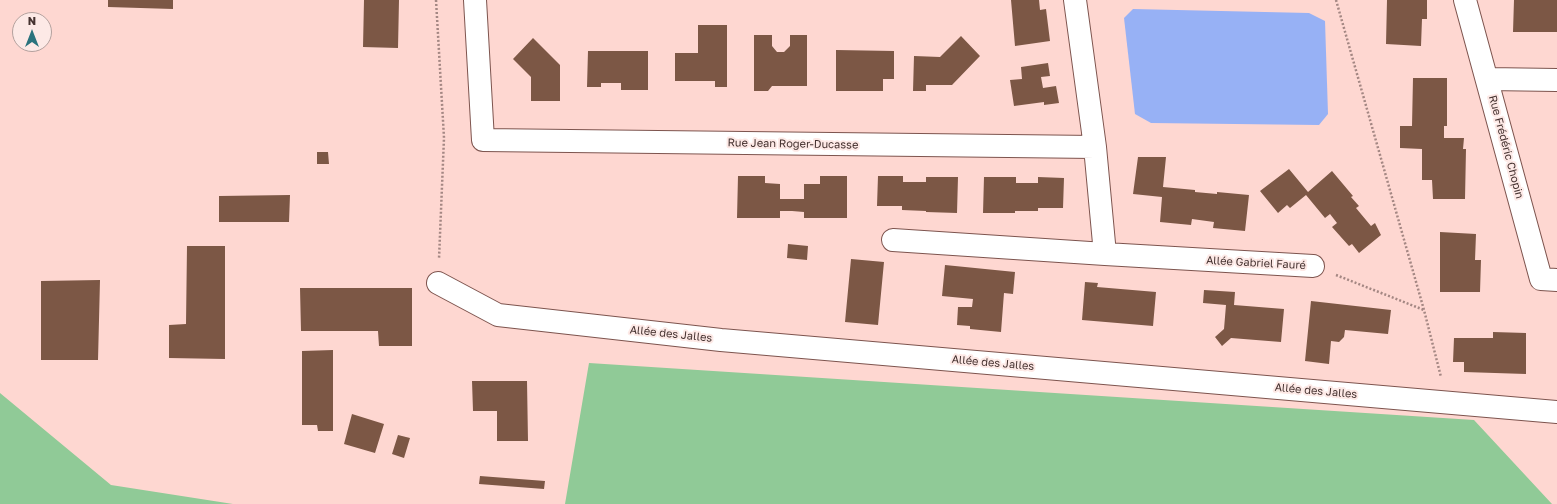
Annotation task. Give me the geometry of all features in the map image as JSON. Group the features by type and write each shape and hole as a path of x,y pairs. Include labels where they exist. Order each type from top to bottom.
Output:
{"street":[{"name":"Rue Jean Roger-Ducasse","path":"475,0 483,140 1095,147"},
{"path":"1075,0 1095,147 1105,254"},
{"name":"Rue Frédéric Chopin","path":"1465,0 1488,79 1541,279 1557,280"},
{"path":"1488,79 1557,80"},
{"name":"Allée Gabriel Fauré","path":"893,240 1313,266"},
{"name":"Allée des Jalles","path":"438,283 498,315 721,340 1557,412"}],"path":[{"path":"436,0 444,138 438,283"},
{"path":"1336,0 1424,310 1447,402"},
{"name":"Allée Gabriel Fauré","path":"1313,266 1424,310"}],"green space":[{"path":"589,363 1474,420 1552,504 565,504"},
{"path":"0,393 111,485 233,504 0,504"}],"water":[{"path":"1133,9 1309,13 1325,21 1328,114 1319,125 1151,123 1135,114 1124,18"}],"building":[{"path":"108,0 173,0 173,9 108,7"},
{"path":"364,0 399,0 398,48 363,47"},
{"path":"1011,0 1039,0 1040,10 1046,9 1050,41 1015,46"},
{"path":"1387,0 1427,0 1427,19 1422,19 1421,46 1386,44"},
{"path":"1514,0 1557,0 1557,32 1513,32"},
{"path":"698,25 727,25 727,87 715,87 715,81 675,81 675,53 698,53"},
{"path":"754,35 772,35 772,46 777,52 784,52 790,46 790,35 807,35 807,86 772,86 768,91 754,91"},
{"path":"961,36 980,56 952,85 926,85 926,91 913,91 914,56 940,57"},
{"path":"533,38 560,65 560,101 531,101 531,77 513,59"},
{"path":"836,50 894,51 894,79 883,79 883,91 836,91"},
{"path":"588,51 648,51 648,90 621,90 621,83 601,83 601,87 587,87"},
{"path":"1048,63 1050,76 1041,77 1043,88 1056,86 1059,103 1044,105 1044,102 1014,106 1010,80 1022,79 1021,67"},
{"path":"1413,78 1447,78 1447,126 1444,126 1444,138 1464,138 1463,149 1466,149 1465,199 1433,199 1432,180 1422,180 1422,149 1400,148 1400,126 1412,126"},
{"path":"317,152 328,152 329,164 317,164"},
{"path":"1138,157 1166,157 1163,187 1195,190 1195,192 1217,194 1217,192 1249,195 1245,231 1213,228 1214,222 1192,219 1191,225 1160,222 1162,197 1133,194"},
{"path":"1289,169 1308,192 1332,171 1353,196 1351,197 1359,206 1356,208 1371,226 1375,223 1381,235 1359,253 1352,244 1349,246 1332,227 1337,223 1330,214 1325,218 1306,195 1290,208 1287,205 1278,213 1260,191"},
{"path":"738,176 765,176 765,183 780,184 780,199 804,199 804,184 820,184 820,176 847,176 847,218 804,218 804,212 780,211 780,218 737,218"},
{"path":"878,176 903,176 903,182 926,182 926,177 958,177 957,213 902,210 902,206 877,206"},
{"path":"984,177 1016,177 1016,183 1038,183 1038,177 1064,178 1063,208 1038,208 1038,211 1015,211 1015,213 983,213"},
{"path":"290,195 289,222 219,222 219,196"},
{"path":"1440,232 1476,234 1475,260 1481,260 1480,292 1440,292"},
{"path":"788,244 808,246 807,260 787,258"},
{"path":"187,246 225,246 225,359 169,358 169,325 186,324"},
{"path":"851,259 884,262 878,325 845,322"},
{"path":"945,265 1015,272 1013,294 1004,293 1001,332 970,329 970,326 957,325 958,307 972,307 973,299 942,296"},
{"path":"100,280 98,360 41,360 41,281"},
{"path":"1085,282 1098,283 1097,287 1156,292 1153,326 1082,320"},
{"path":"300,288 412,288 412,346 379,346 378,331 301,331"},
{"path":"1204,290 1235,292 1234,305 1284,309 1281,342 1231,338 1222,346 1215,337 1224,329 1226,305 1203,303"},
{"path":"1311,301 1391,310 1388,334 1345,330 1344,337 1339,342 1331,341 1329,364 1305,361"},
{"path":"1493,332 1526,333 1526,374 1464,372 1464,362 1453,362 1454,338 1493,338"},
{"path":"333,350 333,431 318,431 317,425 302,425 302,351"},
{"path":"472,381 527,381 528,441 497,441 497,411 473,411"},
{"path":"352,414 384,424 375,453 344,444"},
{"path":"398,435 410,438 404,458 392,454"},
{"path":"480,476 545,481 544,489 479,484"}]}
